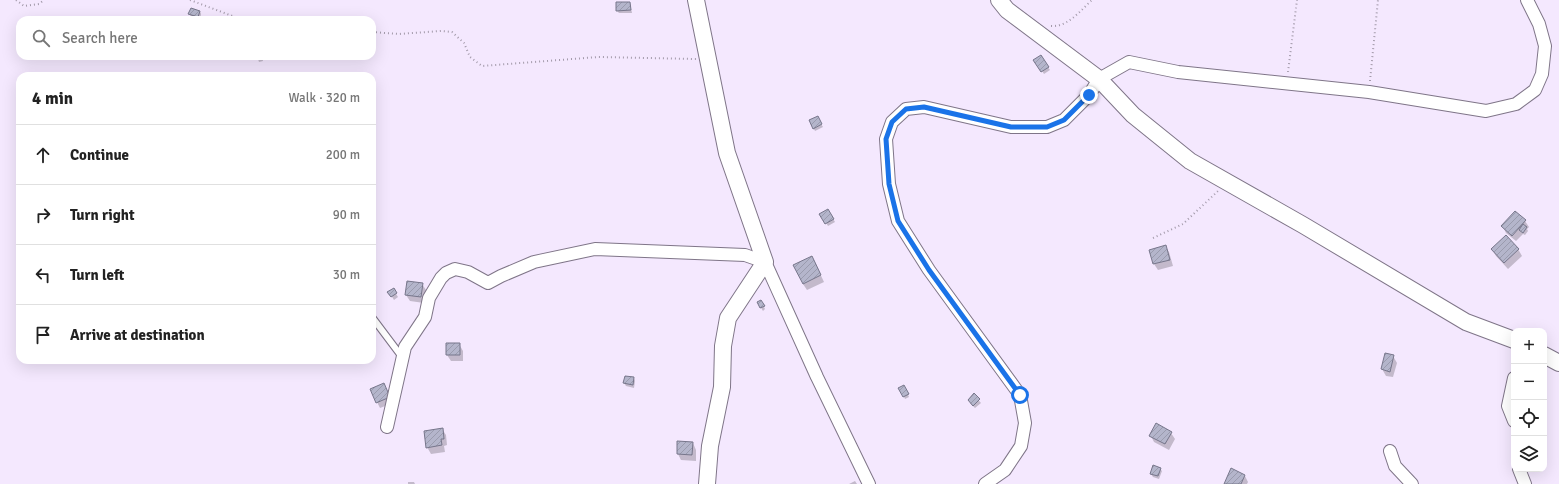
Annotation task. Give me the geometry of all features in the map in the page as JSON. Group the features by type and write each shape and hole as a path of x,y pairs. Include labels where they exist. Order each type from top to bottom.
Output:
{"main road":[{"path":"696,0 727,153 765,262 728,318 723,346 722,387 710,446 707,484"},
{"path":"999,0 1007,10 1099,79 1133,115 1190,161 1303,225 1466,322 1511,339"},
{"path":"1547,356 1559,362"}],"street":[{"path":"985,484 1005,470 1021,446 1025,424 1020,395 929,270 898,221 889,184 886,139 892,122 906,109 924,107 1011,127 1047,127 1064,120 1089,95 1099,79 1129,62 1178,72 1370,92 1486,111 1516,104 1535,90 1542,74 1545,46 1539,24 1527,0"},
{"path":"387,427 405,347 425,318 429,298 446,273 454,269 468,272 488,283 534,262 595,249 745,255 765,262 817,377 869,484"},
{"path":"1511,392 1508,406 1511,414"},
{"path":"1390,451 1395,466 1412,484"},
{"path":"1520,472 1525,484"}],"lane":[{"path":"376,322 402,358"}],"path":[{"path":"16,0 24,6 39,4 44,0"},
{"path":"190,0 232,16"},
{"path":"1026,24 1059,27 1067,23 1092,0"},
{"path":"1287,83 1297,0"},
{"path":"1370,92 1378,0"},
{"path":"376,32 399,34 441,31 452,32 464,43 470,57 482,66 598,57 709,59"},
{"path":"1153,238 1183,224 1228,182"}],"building":[{"path":"616,2 630,2 631,10 616,11"},
{"path":"191,8 200,11 198,16 188,14"},
{"path":"1041,55 1049,67 1041,72 1033,60"},
{"path":"818,116 822,124 813,129 809,120"},
{"path":"828,209 834,219 825,224 819,214"},
{"path":"1515,211 1526,220 1512,236 1501,226"},
{"path":"1523,224 1527,227 1523,233 1519,230"},
{"path":"1506,235 1519,249 1504,263 1491,249"},
{"path":"1166,245 1170,260 1153,264 1149,250"},
{"path":"812,256 821,275 803,284 793,265"},
{"path":"407,281 423,283 421,297 405,295"},
{"path":"394,288 397,293 391,297 387,292"},
{"path":"761,300 765,306 760,308 757,302"},
{"path":"446,343 460,343 460,355 446,355"},
{"path":"1385,353 1394,355 1390,372 1381,369"},
{"path":"625,376 634,377 633,385 623,383"},
{"path":"384,383 390,397 376,403 370,389"},
{"path":"904,385 909,394 903,397 898,388"},
{"path":"974,393 980,399 973,406 968,400"},
{"path":"1156,423 1172,432 1165,444 1149,436"},
{"path":"443,428 444,439 441,439 442,445 426,448 424,431"},
{"path":"677,441 693,442 692,455 677,454"},
{"path":"1153,465 1161,468 1158,476 1150,474"},
{"path":"1231,468 1245,475 1241,484 1224,484"}],"route":[{"path":"1020,395 964,320 929,270 898,221 889,184 886,139 892,122 906,109 924,107 1011,127 1047,127 1064,120 1089,95"}]}
